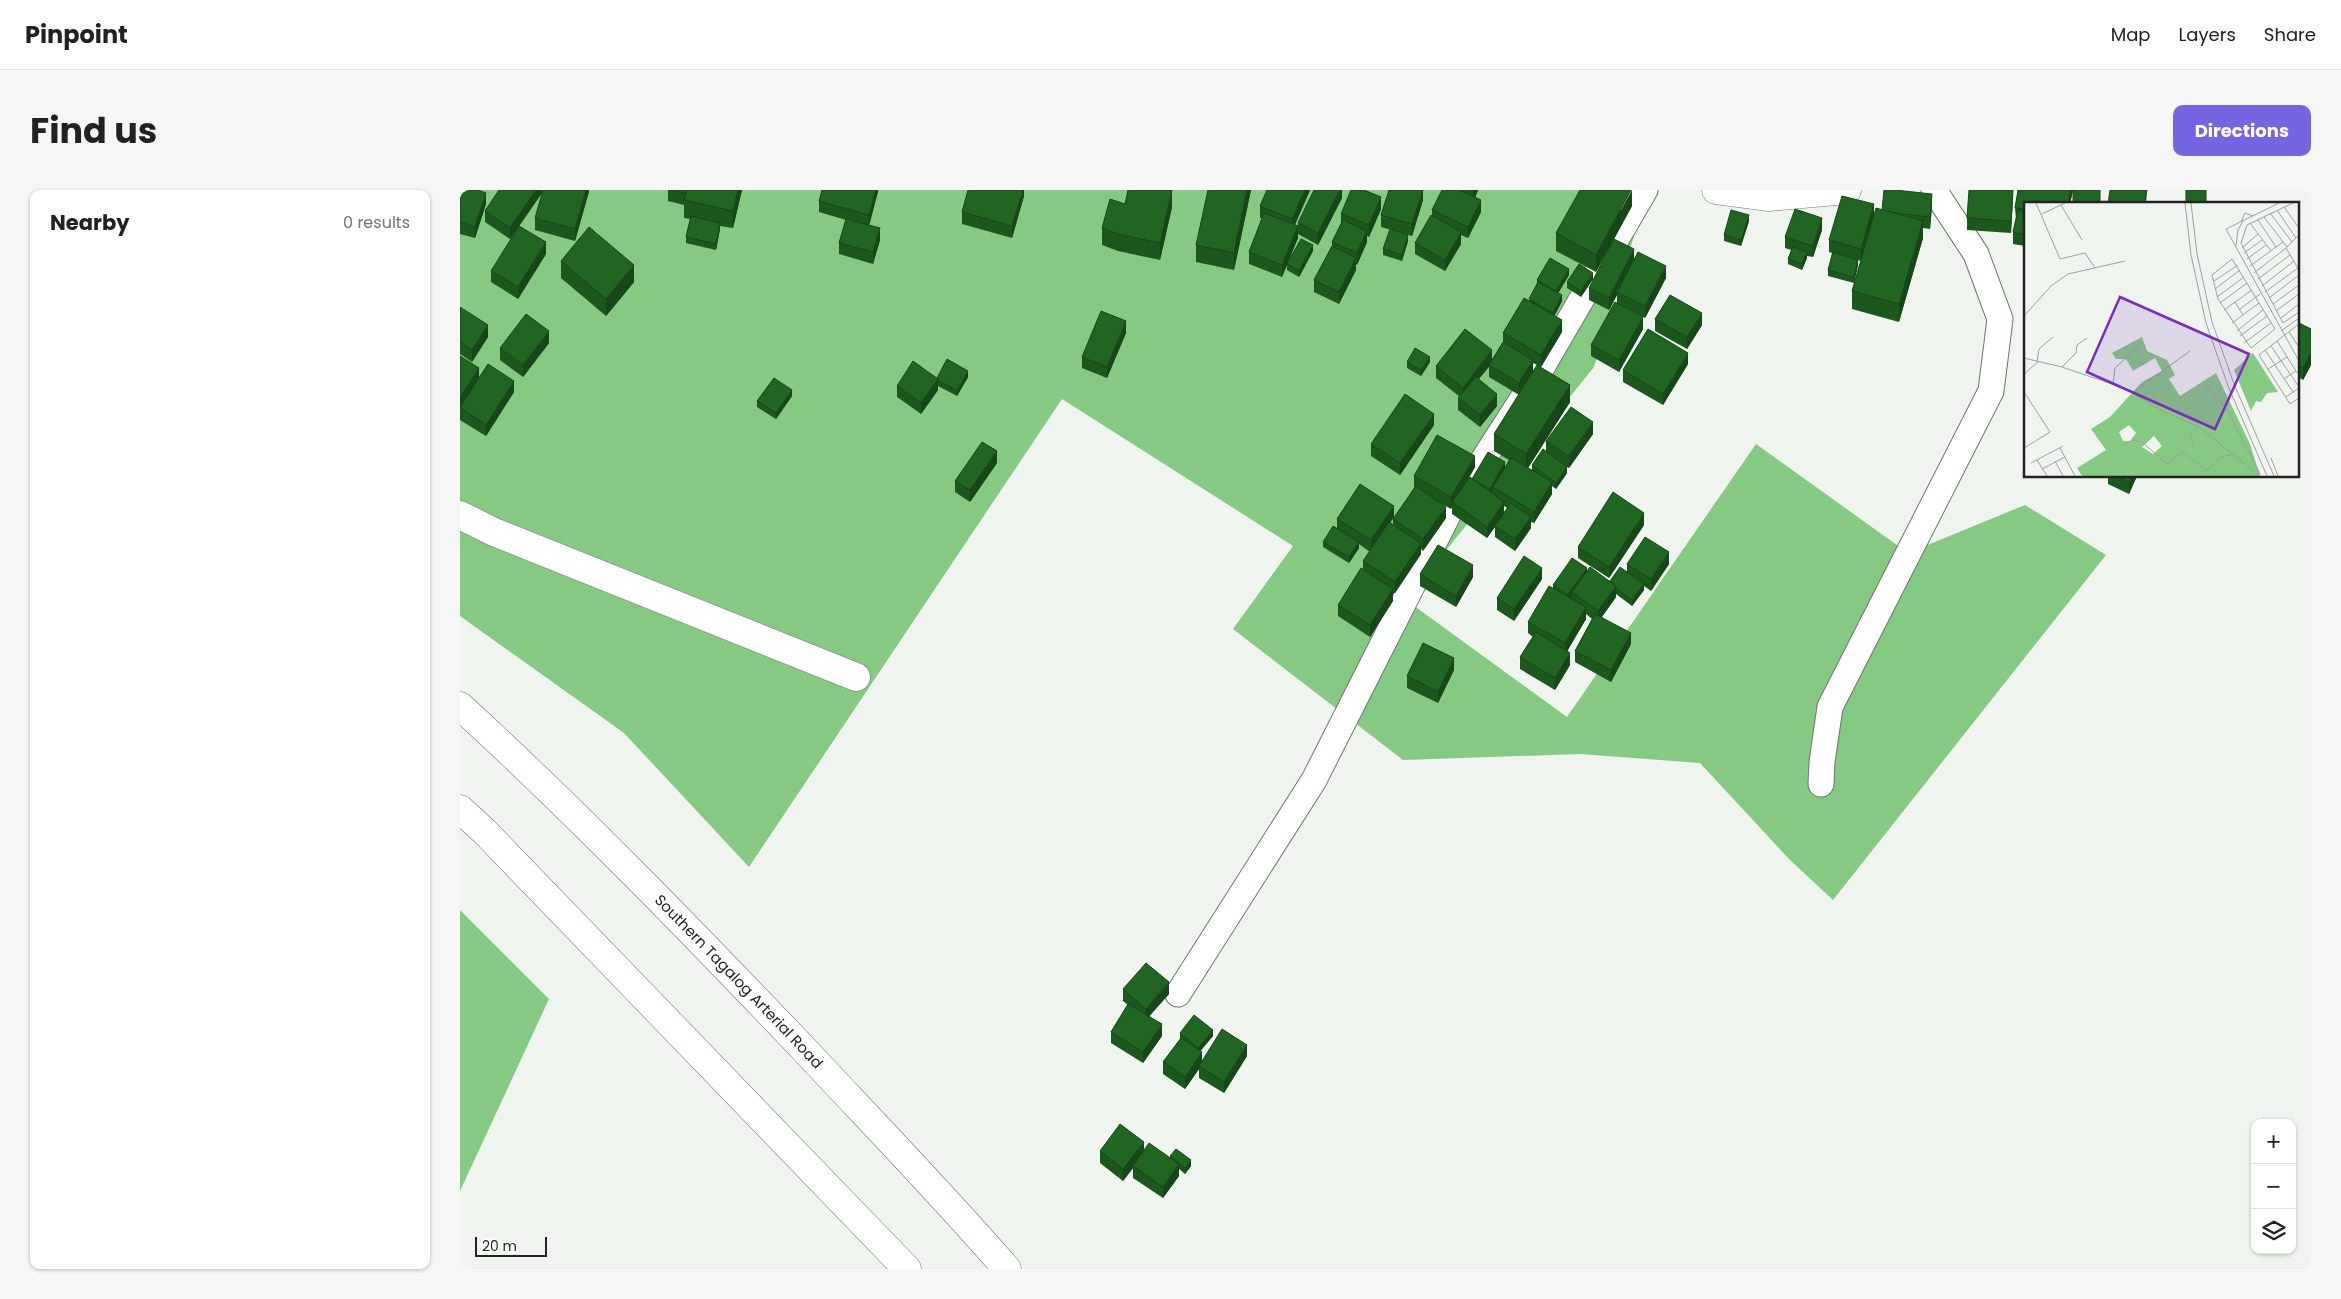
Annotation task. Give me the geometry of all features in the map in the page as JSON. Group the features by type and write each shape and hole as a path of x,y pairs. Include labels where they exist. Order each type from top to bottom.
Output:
{"main road":[{"path":"1716,190 1769,197 1847,190"},
{"path":"460,515 494,532 856,677"},
{"name":"Southern Tagalog Arterial Road","path":"460,706 534,774 743,985 958,1212 1007,1269"},
{"path":"460,810 485,832 907,1269"}],"street":[{"path":"1178,994 1314,780 1450,513 1537,376 1645,190"},
{"path":"1821,784 1822,762 1830,707 1991,391 2000,319 1976,254 1934,190"}],"green space":[{"path":"460,190 1648,190 1594,367 1406,600 1567,717 1756,444 1908,553 2025,505 2106,555 1833,900 1789,859 1700,763 1580,754 1403,760 1233,629 1293,546 1062,399 749,867 624,733 460,616"},
{"path":"460,910 549,999 460,1191"}],"building":[{"path":"460,190 478,190 486,193 475,227 460,222"},
{"path":"499,190 536,190 510,228 485,211"},
{"path":"543,190 586,190 575,229 535,218"},
{"path":"672,190 686,190 685,193"},
{"path":"687,190 738,190 733,211 684,200"},
{"path":"822,190 876,190 869,215 819,201"},
{"path":"968,190 1023,190 1012,226 962,212"},
{"path":"1128,190 1172,190 1160,243 1118,234 1102,228 1110,199 1125,204"},
{"path":"1208,190 1247,190 1234,253 1196,245"},
{"path":"1267,190 1305,190 1292,219 1260,206"},
{"path":"1314,190 1340,190 1318,233 1298,223"},
{"path":"1351,190 1364,190 1381,197 1369,225 1341,214"},
{"path":"1389,190 1423,190 1412,224 1381,215"},
{"path":"1442,190 1459,190 1481,200 1468,227 1432,210"},
{"path":"1580,190 1631,190 1596,255 1556,233"},
{"path":"1884,190 1932,194 1930,217 1882,210"},
{"path":"1969,190 2013,190 2011,221 1967,218"},
{"path":"2018,190 2071,190 2068,202 2024,202 2024,209 2015,208"},
{"path":"2073,190 2100,190 2100,202 2073,202"},
{"path":"2110,190 2147,190 2144,202 2108,202"},
{"path":"2186,190 2206,190 2206,202 2186,202"},
{"path":"1842,196 1874,204 1861,249 1829,240"},
{"path":"1876,208 1923,221 1899,304 1852,291"},
{"path":"1795,209 1822,218 1813,246 1785,237"},
{"path":"1731,210 1749,215 1741,240 1724,235"},
{"path":"2018,210 2024,211 2024,235 2013,232"},
{"path":"1264,213 1298,226 1282,265 1249,252"},
{"path":"1431,215 1461,232 1445,260 1415,243"},
{"path":"691,216 720,223 716,244 686,237"},
{"path":"846,219 880,228 873,252 839,243"},
{"path":"1343,220 1367,231 1357,253 1332,242"},
{"path":"519,226 546,242 518,287 491,271"},
{"path":"589,227 634,265 606,299 561,261"},
{"path":"1390,229 1408,235 1402,255 1383,249"},
{"path":"1301,239 1313,245 1299,271 1287,264"},
{"path":"1614,239 1634,249 1609,298 1589,288"},
{"path":"1332,246 1356,258 1339,292 1314,280"},
{"path":"1793,247 1807,252 1802,264 1788,259"},
{"path":"1638,252 1666,266 1645,306 1617,292"},
{"path":"1833,252 1858,260 1854,277 1828,270"},
{"path":"1550,258 1569,269 1556,291 1537,280"},
{"path":"1579,264 1593,273 1581,291 1567,282"},
{"path":"1538,282 1562,295 1553,313 1529,299"},
{"path":"1670,295 1702,313 1687,337 1655,319"},
{"path":"1524,298 1562,320 1541,355 1503,333"},
{"path":"1615,302 1643,317 1619,360 1591,345"},
{"path":"460,307 488,325 472,350 460,342"},
{"path":"1101,311 1126,321 1107,367 1082,357"},
{"path":"526,314 549,331 523,365 500,348"},
{"path":"2298,322 2311,329 2311,353 2303,368 2298,366"},
{"path":"1465,329 1492,350 1463,388 1436,366"},
{"path":"1648,329 1688,353 1663,394 1623,370"},
{"path":"1503,342 1533,360 1519,383 1489,365"},
{"path":"1415,348 1430,357 1421,370 1407,362"},
{"path":"460,356 479,368 460,398"},
{"path":"947,359 968,371 957,391 937,378"},
{"path":"913,361 938,379 921,403 897,386"},
{"path":"488,364 514,381 486,425 460,407"},
{"path":"1537,365 1570,385 1526,454 1494,434"},
{"path":"1476,377 1497,394 1480,415 1458,398"},
{"path":"774,378 792,390 776,413 757,401"},
{"path":"1405,394 1434,414 1400,463 1371,444"},
{"path":"1571,407 1593,422 1569,456 1546,441"},
{"path":"1437,435 1475,456 1451,497 1414,476"},
{"path":"982,442 997,451 970,490 955,481"},
{"path":"1543,449 1567,467 1556,483 1532,465"},
{"path":"1488,452 1505,462 1490,489 1472,479"},
{"path":"1511,458 1552,482 1534,512 1493,487"},
{"path":"1470,477 1504,502 1487,527 1452,502"},
{"path":"2121,478 2130,478 2129,482"},
{"path":"1360,484 1394,506 1371,540 1337,519"},
{"path":"1416,486 1446,507 1423,539 1393,519"},
{"path":"1613,492 1644,513 1609,567 1578,547"},
{"path":"1511,503 1531,517 1515,539 1495,526"},
{"path":"1389,522 1421,543 1395,582 1363,561"},
{"path":"1333,526 1359,542 1349,557 1323,542"},
{"path":"1645,537 1669,552 1651,579 1627,564"},
{"path":"1438,545 1473,565 1456,596 1420,574"},
{"path":"1524,556 1542,568 1514,609 1497,598"},
{"path":"1572,558 1587,568 1568,595 1553,585"},
{"path":"1590,567 1616,586 1598,611 1572,592"},
{"path":"1620,567 1644,584 1632,600 1610,581"},
{"path":"1361,568 1393,589 1370,625 1338,605"},
{"path":"1549,586 1586,607 1565,643 1528,622"},
{"path":"1595,614 1631,633 1611,670 1575,651"},
{"path":"1536,632 1570,653 1555,678 1520,657"},
{"path":"1423,643 1454,658 1438,692 1407,676"},
{"path":"1146,963 1169,982 1146,1009 1123,989"},
{"path":"1128,1004 1162,1024 1143,1052 1111,1032"},
{"path":"1194,1015 1213,1030 1198,1048 1180,1033"},
{"path":"1222,1029 1247,1045 1224,1082 1199,1066"},
{"path":"1181,1038 1202,1052 1185,1077 1163,1062"},
{"path":"1120,1124 1144,1142 1123,1169 1100,1151"},
{"path":"1149,1143 1179,1164 1163,1187 1133,1166"},
{"path":"1176,1149 1191,1160 1185,1168 1170,1156"}]}
